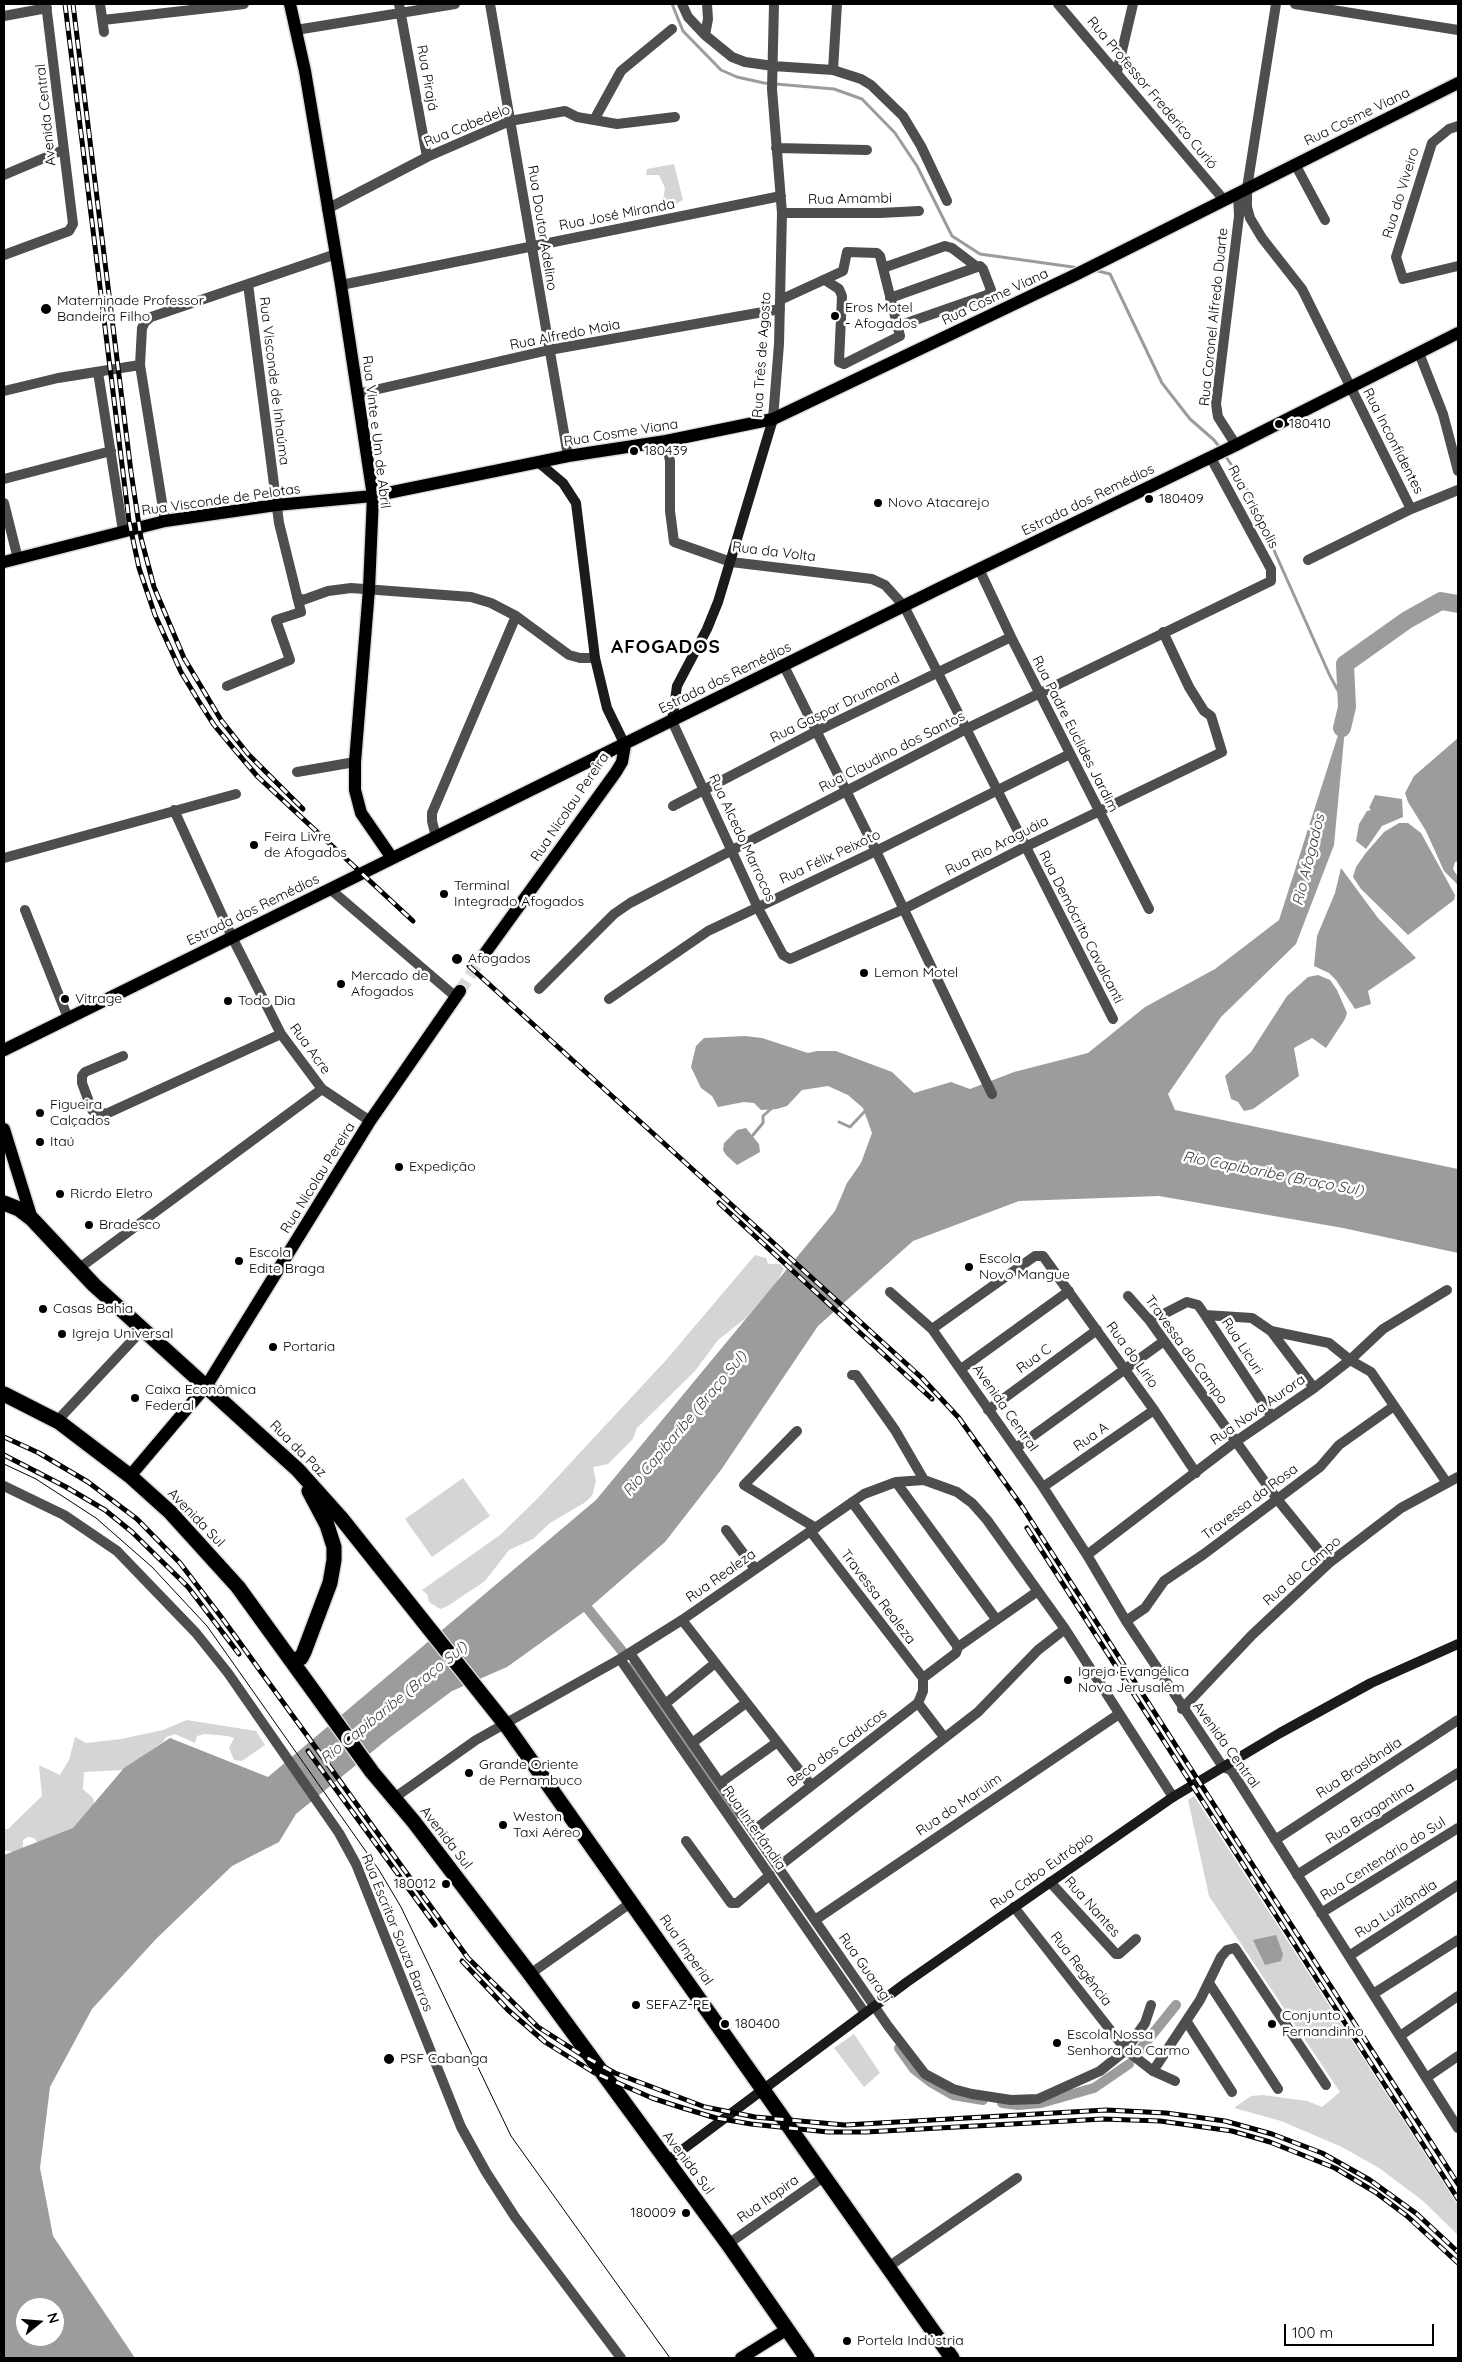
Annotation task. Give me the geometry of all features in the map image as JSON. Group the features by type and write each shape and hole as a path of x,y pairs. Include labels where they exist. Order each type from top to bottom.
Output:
{"highway":[{"path":"4,1203 19,1209 32,1219"},
{"name":"Rua da Paz","path":"32,1219 78,1269 298,1470 402,1592 489,1704"},
{"name":"Avenida Sul","path":"4,1394 57,1421 130,1476 170,1512 232,1580 372,1772 530,1974 666,2162 728,2244 806,2358"},
{"path":"291,1660 301,1658 304,1652 330,1583 334,1560 334,1547 327,1525 298,1470"},
{"name":"Rua Imperial","path":"489,1704 506,1725 764,2088 952,2358"}],"main road":[{"name":"Rua Vinte e Um de Abril","path":"290,4 336,254 372,496 369,589 355,762 356,803 392,858"},
{"name":"Rua Cosme Viana","path":"372,496 568,456 666,441 773,419 1076,275 1458,83"},
{"name":"Estrada dos Remédios","path":"4,1050 904,606 1212,457 1458,333"},
{"name":"Rua Visconde de Pelotas","path":"4,562 123,530 165,521 276,505 372,496"},
{"name":"Rua Nicolau Pereira","path":"483,956 616,772 622,762 625,745"},
{"name":"Rua Nicolau Pereira","path":"130,1476 207,1385 370,1121 458,994"},
{"name":"Rua da Paz","path":"4,1130 32,1219"},
{"path":"741,2358 786,2330"},
{"path":"752,2358 773,2339"}],"street":[{"path":"100,4 104,32"},
{"path":"103,20 244,4"},
{"path":"296,30 400,9 455,4"},
{"name":"Rua Doutor Adelino","path":"490,4 568,456"},
{"path":"682,4 688,17 704,36 732,57 773,69 833,70 861,79 871,85 903,116 921,146 947,201"},
{"path":"704,36 708,19 707,4"},
{"name":"Rua Três de Agosto","path":"672,721 677,686 707,629 731,562 773,419 780,305 782,213 772,90 774,4"},
{"path":"833,70 837,4"},
{"name":"Rua Professor Frederico Curió","path":"1058,4 1224,200"},
{"path":"1117,72 1133,4"},
{"path":"1276,4 1242,191 1250,218 1262,238 1302,289 1350,386"},
{"path":"1295,4 1458,30"},
{"path":"4,16 47,6"},
{"name":"Avenida Central","path":"4,255 69,230 73,224 47,6"},
{"name":"Rua Pirajá","path":"400,9 427,157"},
{"path":"594,120 621,71 672,29"},
{"name":"Rua Cabedelo","path":"327,209 427,157 510,121 565,111 577,117 626,123 675,117"},
{"name":"Rua do Viveiro","path":"1458,126 1448,129 1432,143 1396,258 1401,277 1405,280 1458,266"},
{"path":"776,148 867,150"},
{"path":"4,175 63,150"},
{"path":"1295,164 1325,220"},
{"name":"Rua Coronel Alfredo Duarte","path":"1232,447 1218,418 1216,404 1242,191"},
{"name":"Rua José Miranda","path":"341,285 781,196"},
{"name":"Rua Amambi","path":"782,213 919,211"},
{"path":"825,280 839,290 842,296 838,357 841,364 900,336 883,268 944,246 952,248 976,267 983,269 991,290 987,295 898,326"},
{"name":"Rua Alfredo Maia","path":"357,394 549,350 780,305 843,271 846,253 849,251 877,253 880,256 883,268"},
{"path":"165,521 140,365 142,328 151,317 336,254"},
{"path":"890,298 976,267"},
{"name":"Rua Visconde de Inhaúma","path":"227,686 290,660 276,620 301,612 296,598 276,505 248,284"},
{"path":"1419,352 1443,414 1458,471"},
{"path":"4,391 140,365"},
{"path":"98,372 123,530"},
{"name":"Rua Inconfidentes","path":"1350,386 1411,509"},
{"name":"Rua da Volta","path":"666,441 670,461 670,511 674,542 731,562 872,579 886,585 904,606"},
{"path":"4,479 112,451"},
{"name":"Rua Crisópolis","path":"1212,457 1271,569"},
{"path":"538,462 564,483 576,503 595,658 607,708 625,745"},
{"path":"1308,560 1411,509 1458,490"},
{"path":"4,503 18,559"},
{"name":"Rua Claudino dos Santos","path":"539,989 614,914 630,903 731,849 968,728 1163,632 1271,582 1271,569"},
{"name":"Rua Padre Euclides Jardim","path":"979,570 1098,811 1149,909"},
{"path":"296,598 303,600 341,588 471,597 491,603 516,616 569,655 580,658 595,658"},
{"name":"Rua Demócrito Cavalcanti","path":"904,606 968,728 996,790 1113,1019"},
{"path":"436,837 432,813 516,616"},
{"name":"Rua Rio Araguáia","path":"794,958 904,909 1025,846 1222,752 1211,716 1204,711 1189,687 1163,632"},
{"name":"Rua Gaspar Drumond","path":"673,806 704,788 817,731 1011,637"},
{"path":"784,666 876,851 992,1094"},
{"name":"Rua Alcedo Marrocos","path":"672,721 757,906 783,955 790,959 794,958"},
{"name":"Rua Félix Peixoto","path":"609,999 708,931 757,906 876,851 1070,754"},
{"path":"297,772 355,762"},
{"path":"4,858 236,794"},
{"name":"Rua Acre","path":"174,810 232,937 280,1034 322,1089 370,1121"},
{"path":"330,889 458,994"},
{"path":"25,910 68,1018"},
{"path":"123,1056 84,1072 82,1076 82,1083 92,1110 98,1114 108,1113 280,1034"},
{"path":"78,1269 322,1089"},
{"name":"Rua do Lírio","path":"932,1329 1035,1256 1043,1256 1125,1368 1196,1473"},
{"name":"Rua Nova Aurora","path":"1087,1555 1236,1442 1314,1388 1350,1360 1383,1330 1447,1290"},
{"name":"Avenida Central","path":"890,1292 932,1329 1043,1487 1182,1709 1223,1767 1230,1770 1426,2078 1455,2115 1458,2128"},
{"path":"961,1369 1068,1292"},
{"name":"Travessa do Campo","path":"1128,1296 1164,1341 1276,1499 1329,1563"},
{"path":"1150,1322 1187,1302 1198,1305 1205,1315 1252,1318 1271,1331 1314,1388"},
{"name":"Rua Licuri","path":"1205,1315 1272,1417"},
{"path":"57,1421 143,1329"},
{"name":"Rua C","path":"988,1410 1097,1330"},
{"path":"1271,1331 1329,1343 1350,1360 1371,1372 1446,1483"},
{"path":"1016,1448 1164,1341"},
{"path":"852,1375 856,1375 895,1430 924,1480"},
{"name":"Travessa da Rosa","path":"1126,1621 1145,1608 1164,1581 1204,1554 1320,1467 1339,1445 1394,1406"},
{"name":"Rua A","path":"1043,1487 1154,1410"},
{"name":"Travessa Realeza","path":"797,1432 744,1485 748,1490 786,1508 813,1530 923,1678"},
{"name":"Rua do Campo","path":"1182,1709 1252,1635 1329,1563 1401,1508 1458,1477"},
{"name":"Rua Realeza","path":"394,1798 476,1740 506,1725 620,1659 682,1620 864,1494 896,1482 924,1480 957,1492 972,1503 987,1520 1038,1591"},
{"path":"896,1482 996,1619"},
{"name":"Rua Escritor Souza Barros","path":"4,1486 64,1516 117,1551 196,1633 266,1728 339,1833 368,1890 427,2044 465,2135 515,2217 621,2358"},
{"path":"852,1502 958,1647"},
{"path":"726,1530 755,1569"},
{"path":"944,1737 918,1704 923,1691 923,1678 956,1654 958,1647 1038,1591 1065,1629 1173,1797"},
{"path":"682,1620 714,1664 811,1785"},
{"path":"778,1867 978,1712 1038,1650 1065,1629"},
{"name":"Rua Cabo Eutrópio","path":"666,2162 875,2005 1173,1797 1370,1683 1458,1644"},
{"name":"Rua Guaragi","path":"630,1653 815,1920 925,2074 953,2089 972,2094 1011,2100 1038,2099 1100,2071 1126,2050 1145,2023 1152,2005"},
{"name":"Rua Interlândia","path":"620,1659 865,2013"},
{"path":"665,1704 714,1664"},
{"path":"692,1743 746,1703"},
{"name":"Beco dos Caducos","path":"753,1831 918,1704"},
{"name":"Rua do Maruim","path":"815,1920 1119,1714"},
{"name":"Rua Braslândia","path":"1275,1840 1458,1720"},
{"path":"720,1783 776,1743"},
{"name":"Rua Bragantina","path":"1298,1876 1458,1773"},
{"name":"Rua Centenário do Sul","path":"1321,1913 1458,1828"},
{"path":"686,1841 731,1904 736,1903 770,1875"},
{"name":"Rua Nantes","path":"1050,1882 1116,1954 1119,1954 1136,1939"},
{"name":"Rua Luzilândia","path":"1348,1956 1458,1885"},
{"path":"530,1974 632,1902"},
{"name":"Rua Regência","path":"1014,1907 1126,2050 1153,2071 1175,2080"},
{"path":"1373,1994 1458,1940"},
{"path":"1153,2071 1187,2022 1221,1957 1232,1948 1238,1950 1326,2085"},
{"path":"1209,1983 1278,2088"},
{"path":"1400,2036 1458,1996"},
{"path":"1187,2022 1232,2092"},
{"path":"1426,2078 1458,2056"},
{"name":"Rua Itapira","path":"728,2244 825,2176"},
{"path":"888,2267 1017,2178"}],"shaded area":[{"path":"674,164 683,200 672,206 663,200 665,188 659,175 646,175 647,169"},
{"path":"755,1255 766,1258 768,1264 780,1264 784,1269 776,1283 746,1318 718,1340 695,1371 637,1428 633,1439 608,1464 593,1467 596,1481 592,1496 584,1503 550,1523 533,1539 509,1550 485,1581 446,1607 440,1609 429,1602 427,1594 422,1590 500,1535 537,1499 667,1359"},
{"path":"463,1478 490,1516 432,1557 405,1519"},
{"path":"187,1720 256,1731 265,1745 242,1761 234,1760 229,1748 234,1738 228,1736 205,1734 197,1736 195,1743 175,1734 166,1737 128,1774 122,1770 84,1772 83,1789 93,1798 94,1803 85,1828 37,1842 34,1838 28,1837 23,1840 23,1848 17,1853 4,1850 4,1829 8,1829 42,1796 39,1765 60,1775 69,1760 75,1737 86,1743 121,1739 163,1730"},
{"path":"1194,1796 1458,2205 1458,2235 1423,2201 1379,2168 1342,2147 1281,2121 1234,2108 1251,2096 1263,2095 1307,2101 1322,2107 1340,2092 1209,1896 1188,1800"},
{"path":"854,2034 880,2073 864,2087 834,2048"}],"water":[{"name":"Rio Capibaribe (Braço Sul)","path":"1347,707 1334,845 1296,944 1221,1017 1168,1094 1175,1110 1458,1169 1458,1253 1343,1228 1159,1196 1019,1201 913,1241 818,1326 721,1470 665,1542 588,1609 507,1667 452,1691 389,1738 296,1814 279,1842 232,1866 156,1939 92,2009 50,2087 40,2168 53,2236 135,2358 4,2358 4,1855 73,1828 124,1768 170,1738 268,1777 596,1500 835,1211 847,1183 861,1163 872,1133 863,1108 848,1095 828,1086 802,1090 787,1106 777,1109 761,1110 754,1103 744,1102 718,1107 712,1096 701,1088 691,1067 696,1046 704,1038 745,1036 762,1038 808,1053 836,1051 892,1072 914,1093 951,1082 970,1089 1014,1072 1088,1053 1145,1007 1215,969 1279,920"},
{"path":"1458,738 1458,861 1455,862 1453,869 1458,877 1458,885 1444,871 1426,831 1408,802 1405,793 1414,776"},
{"path":"1375,795 1402,799 1403,817 1382,826 1366,849 1356,841 1359,824 1367,811 1371,810 1369,808"},
{"path":"1399,823 1408,823 1421,833 1455,895 1454,900 1408,935 1361,889 1353,877 1356,867 1365,854 1384,832"},
{"path":"1341,868 1378,918 1416,958 1368,991 1371,1004 1355,1009 1336,980 1329,973 1314,966 1317,936 1335,893"},
{"path":"1318,975 1330,980 1337,990 1347,1013 1345,1019 1326,1048 1312,1038 1294,1048 1299,1076 1253,1109 1244,1111 1238,1102 1231,1099 1225,1076 1251,1052 1287,996 1308,977"},
{"path":"746,1128 759,1144 760,1152 737,1165 723,1150 724,1143 737,1130"},
{"path":"1276,1935 1283,1954 1281,1961 1265,1965 1253,1940"}],"waterway":[{"path":"672,4 683,31 721,70 737,77 764,83 834,89 862,99 895,133 917,166 952,236 980,254 1080,268"},
{"path":"1094,270 1110,274 1162,383 1190,419 1214,440 1221,449"},
{"path":"1224,454 1244,483 1330,676 1347,707"},
{"name":"Rio Afogados","path":"1342,728 1347,707 1345,664 1407,620 1441,601 1458,604"},
{"path":"753,1135 763,1123 763,1116 772,1108"},
{"path":"839,1122 850,1127 866,1110"},
{"path":"588,1609 622,1651"},
{"path":"633,1666 736,1814"},
{"path":"1138,2052 1176,2005"},
{"path":"899,2048 914,2069 932,2083 953,2095 983,2100"},
{"path":"1002,2103 1018,2105 1041,2103 1094,2088 1129,2064"}],"tunnel":[{"path":"460,991 483,956"}],"tram line":[{"path":"4,1464 36,1479 96,1518 152,1567 207,1626 379,1870 401,1907 511,2136 670,2358"}],"railway":[{"path":"65,4 129,521 139,568 155,615 181,672 214,725 234,749 258,777 413,921"},
{"path":"73,4 131,472 141,538 154,587 184,658 221,720 248,754 303,809"},
{"path":"469,966 922,1378 959,1418 1023,1508 1458,2184"},
{"path":"719,1203 932,1399"},
{"path":"4,1437 39,1453 88,1482 137,1519 180,1563 222,1618 468,1958 538,2027 582,2055 615,2073 705,2107 755,2117 845,2125 1106,2110 1166,2113 1225,2121 1272,2134 1322,2153 1370,2180 1417,2214 1458,2252"},
{"path":"4,1455 66,1487 105,1510 132,1532 188,1587 239,1654"},
{"path":"1027,1528 1458,2199"},
{"path":"308,1751 435,1925"},
{"path":"462,1961 508,2010 545,2042 593,2072 652,2098 683,2108 716,2118 751,2124 828,2132 866,2132 1103,2119 1160,2121 1232,2131 1270,2142 1335,2168 1375,2192 1407,2216 1458,2263"}],"place":[{"name":"Materninade Professor Bandeira Filho","path":"46,309"},
{"name":"Eros Motel - Afogados","path":"835,316"},
{"name":"180410","path":"1279,424"},
{"name":"180439","path":"634,451"},
{"name":"180409","path":"1149,499"},
{"name":"Novo Atacarejo","path":"878,503"},
{"name":"Feira Livre de Afogados","path":"254,845"},
{"name":"Terminal Integrado Afogados","path":"444,894"},
{"name":"Afogados","path":"457,959"},
{"name":"Lemon Motel","path":"864,973"},
{"name":"Mercado de Afogados","path":"341,984"},
{"name":"Vitrage","path":"65,999"},
{"name":"Todo Dia","path":"228,1001"},
{"name":"Figueira Calçados","path":"40,1113"},
{"name":"Itaú","path":"40,1142"},
{"name":"Expedição","path":"399,1167"},
{"name":"Ricrdo Eletro","path":"60,1194"},
{"name":"Bradesco","path":"89,1225"},
{"name":"Escola Edite Braga","path":"239,1261"},
{"name":"Escola Novo Mangue","path":"969,1267"},
{"name":"Casas Bahia","path":"43,1309"},
{"name":"Igreja Universal","path":"62,1334"},
{"name":"Portaria","path":"273,1347"},
{"name":"Caixa Econômica Federal","path":"135,1398"},
{"name":"Igreja Evangélica Nova Jerusalém","path":"1068,1680"},
{"name":"Grande Oriente de Pernambuco","path":"469,1773"},
{"name":"Weston Taxi Aéreo","path":"503,1825"},
{"name":"180012","path":"446,1884"},
{"name":"SEFAZ-PE","path":"636,2005"},
{"name":"180400","path":"725,2024"},
{"name":"Conjunto Fernandinho","path":"1272,2024"},
{"name":"Escola Nossa Senhora do Carmo","path":"1057,2043"},
{"name":"PSF Cabanga","path":"389,2059"},
{"name":"180009","path":"686,2213"},
{"name":"Portela Indústria","path":"847,2341"}],"district":[{"name":"AFOGADOS","path":"666,647"}]}
